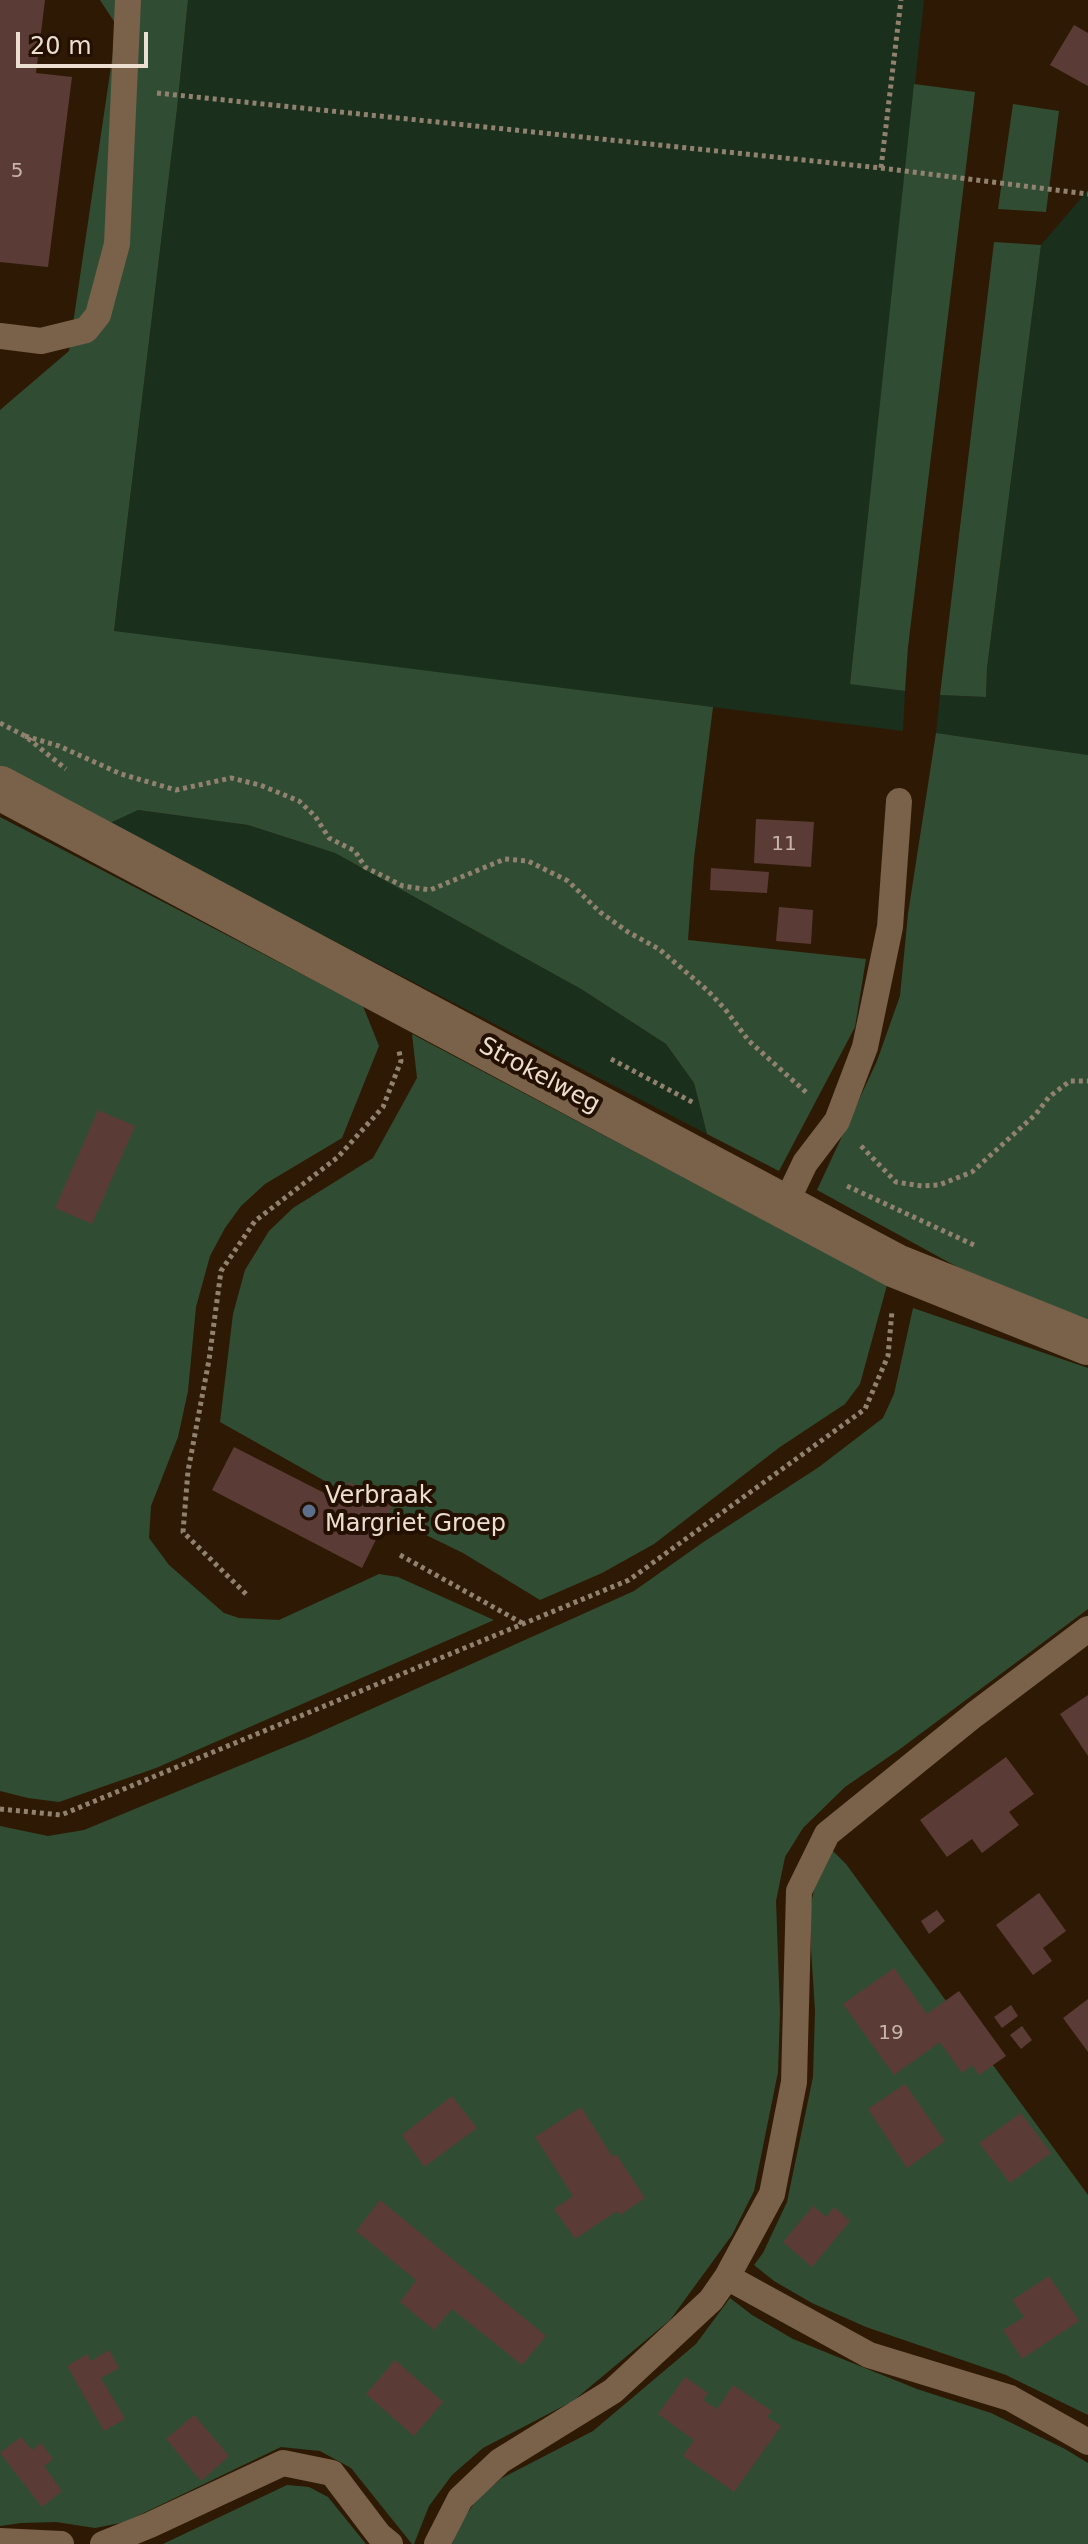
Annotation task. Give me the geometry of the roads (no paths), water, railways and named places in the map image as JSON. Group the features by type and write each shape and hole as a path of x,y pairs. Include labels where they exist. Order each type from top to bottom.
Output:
{"street":[{"name":"Strokelweg","path":"0,788 896,1266 1088,1343"}],"lane":[{"path":"0,336 41,341 86,330 98,315 117,244 128,0"},
{"path":"784,1207 805,1163 837,1121 865,1047 890,927 899,801"},
{"path":"437,2544 460,2499 500,2461 613,2391 711,2300 727,2277 772,2194 794,2082 799,1891 827,1834 974,1715 1088,1629"},
{"path":"727,2277 869,2355 1010,2398 1088,2442"},
{"path":"103,2544 283,2463 332,2473 379,2535 390,2544"},
{"path":"0,2541 61,2544"}],"place":[{"name":"Verbraak Margriet Groep","path":"309,1511"}]}
